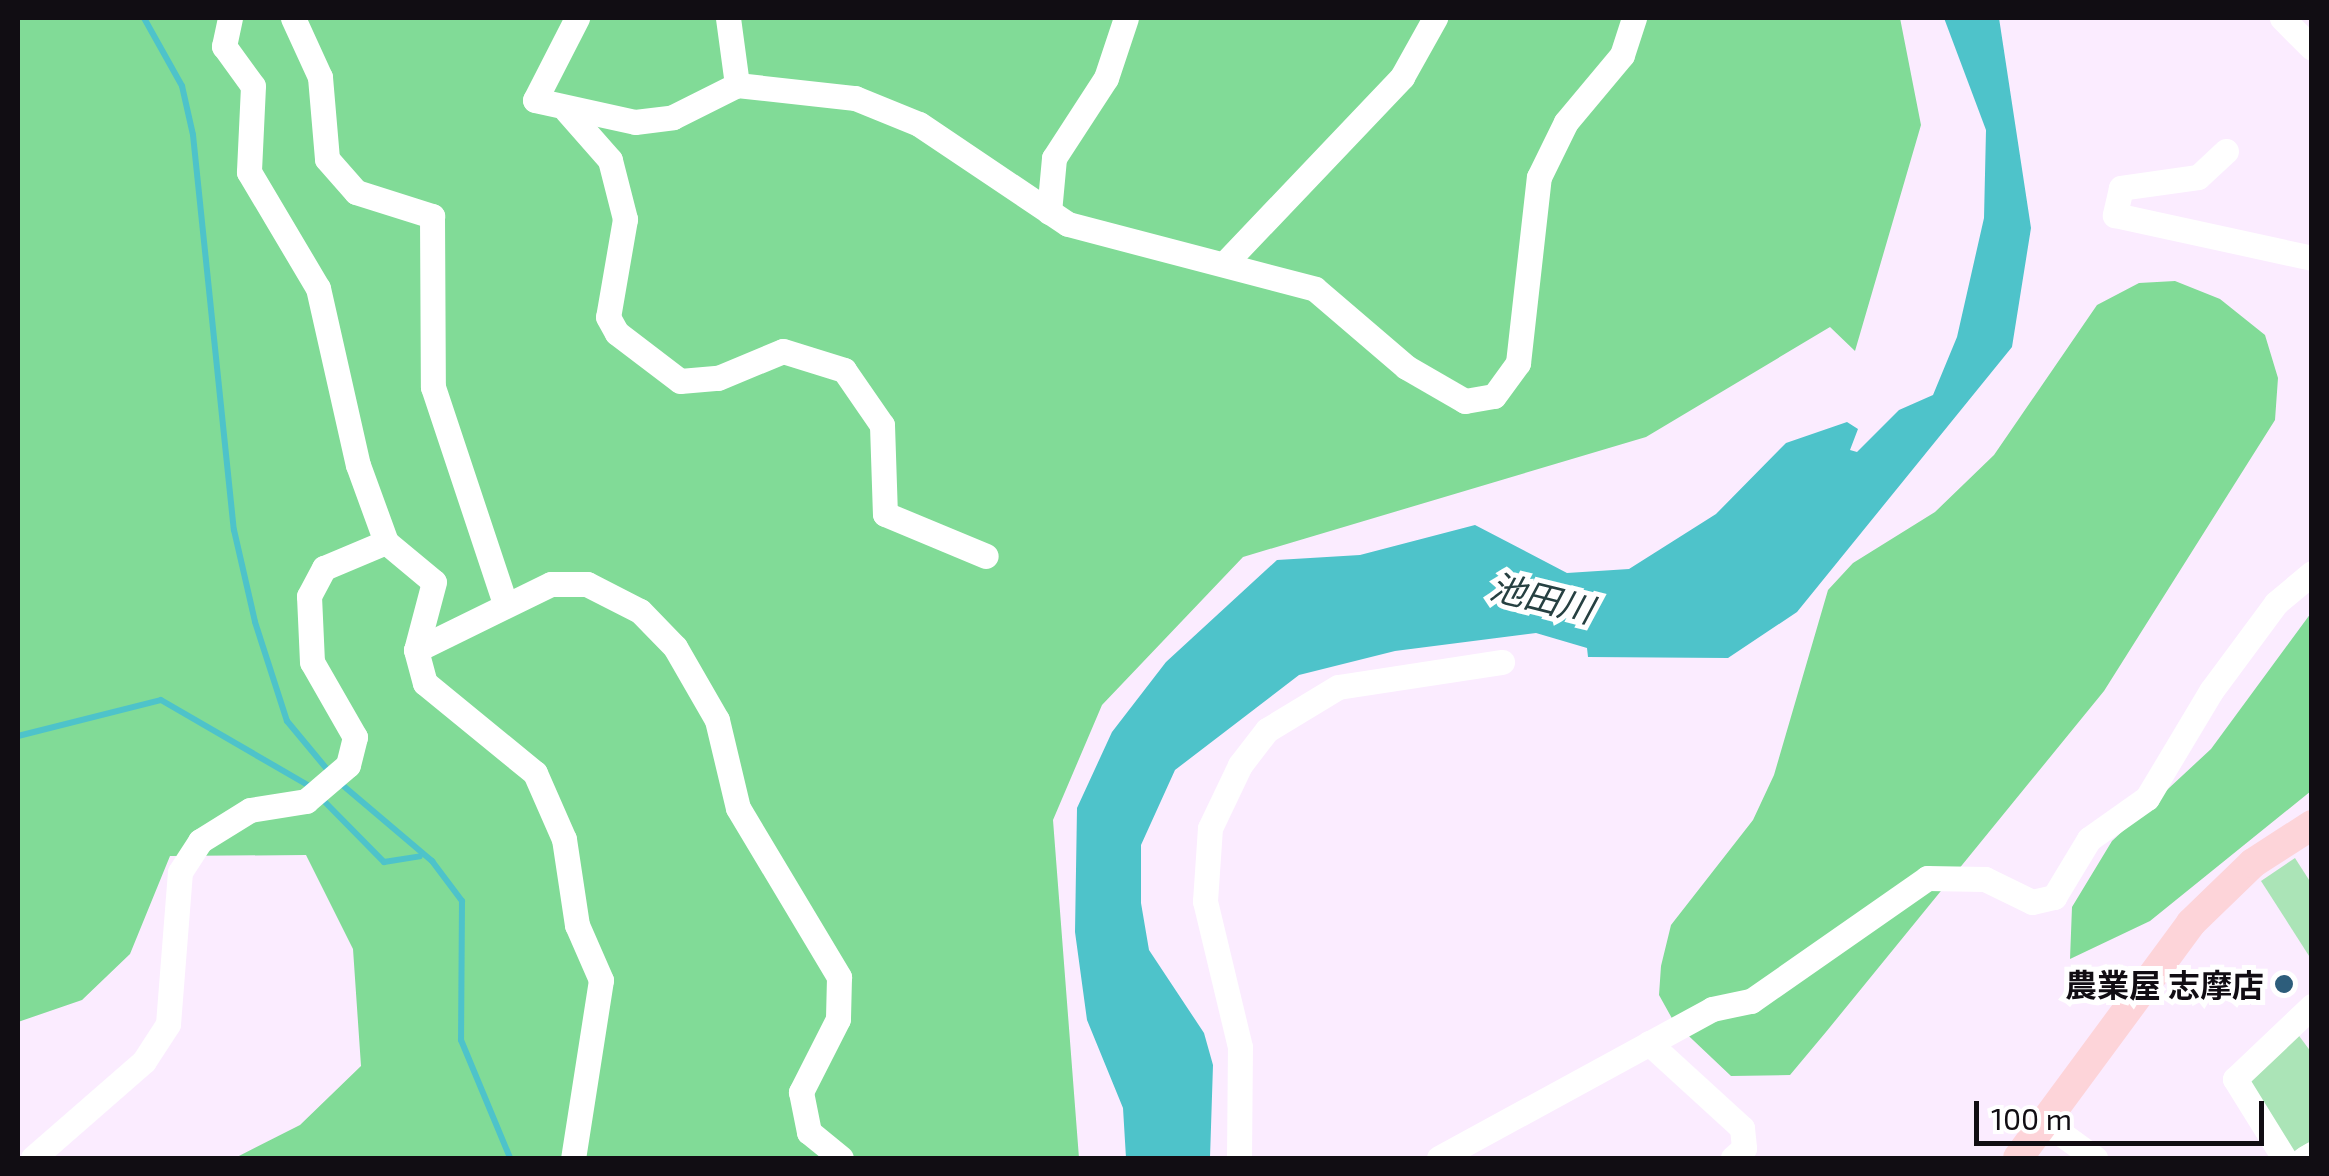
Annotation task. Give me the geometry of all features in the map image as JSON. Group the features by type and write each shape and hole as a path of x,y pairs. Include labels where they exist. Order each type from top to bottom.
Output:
{"main road":[{"path":"2018,1158 2190,923 2253,863 2312,825"}],"street":[{"path":"230,18 224,46 253,86 249,172 318,288 354,450 386,542 434,582 416,650 426,683 536,773 564,839 601,996 574,1112 573,1158"},
{"path":"293,18 320,77 327,159 356,192 432,216 433,387 505,604"},
{"path":"578,18 536,100 566,111 636,122 674,116 737,85 828,92 895,112 1049,212 1107,240 1225,262 1315,289 1452,396 1494,396 1518,363 1539,177 1566,122 1622,55 1634,18"},
{"path":"728,18 737,85"},
{"path":"1049,212 1054,158 1106,78 1126,18"},
{"path":"1225,262 1402,78 1436,18"},
{"path":"2282,18 2312,48"},
{"path":"566,111 610,160 625,220 608,317 616,333 680,381 718,378 783,351 844,370 882,426 885,514 986,556"},
{"path":"2226,151 2198,177 2121,188 2115,215 2312,258"},
{"path":"32,1158 144,1061 168,1024 180,872 200,840 250,810 306,801 348,766 355,737 312,662 309,596 324,568 386,542"},
{"path":"1440,1158 1712,1009 1751,1001 1927,878 1984,879 2032,902 2054,898 2089,839 2147,798 2211,690 2276,602 2312,573"},
{"path":"416,650 551,584 614,592 698,674 733,798 772,854 790,909 839,977 838,1019 801,1092 809,1132 841,1158"},
{"path":"1241,1156 1240,1047 1204,901 1210,828 1240,765 1268,730 1338,687 1502,662"},
{"path":"2284,1158 2236,1079 2312,1006"},
{"path":"1650,1043 1742,1128 1744,1148 1732,1158"},
{"path":"2045,1122 2095,1158"},
{"path":"2305,1158 2312,1154"}],"green space":[{"path":"18,18 1900,18 1921,125 1855,351 1830,327 1646,437 1243,557 1102,705 1053,820 1079,1158 235,1158 300,1125 361,1066 353,949 306,855 170,856 130,954 82,1000 18,1022"},
{"path":"2175,281 2220,299 2265,335 2278,378 2275,420 2104,691 1826,1032 1790,1075 1731,1076 1674,1022 1659,995 1661,966 1671,925 1753,820 1774,775 1828,590 1853,563 1935,512 1994,455 2097,305 2139,283"},
{"path":"2311,613 2311,791 2150,921 2070,959 2072,907 2112,841 2211,749"},
{"path":"2295,858 2311,883 2311,959 2261,881"},
{"path":"2294,1029 2311,1052 2311,1141 2288,1155 2242,1081"}],"water":[{"name":"池田川","path":"1944,18 1999,18 2031,228 2012,347 1797,612 1728,658 1588,657 1587,648 1536,633 1395,651 1299,675 1175,770 1141,845 1141,903 1149,950 1204,1033 1213,1065 1210,1158 1126,1158 1123,1108 1087,1020 1075,932 1077,808 1112,732 1166,662 1277,560 1360,555 1475,525 1567,573 1629,569 1716,514 1786,443 1847,422 1858,429 1850,450 1857,452 1899,410 1933,395 1957,337 1984,218 1986,130"}],"waterway":[{"path":"144,18 182,86 193,135 234,530 255,622 287,721 331,774"},
{"path":"18,736 161,700 313,788"},
{"path":"340,783 432,861 462,901 461,1040 510,1158"},
{"path":"321,798 384,862 420,856"}],"place":[{"name":"農業屋 志摩店","path":"2284,984"}]}
